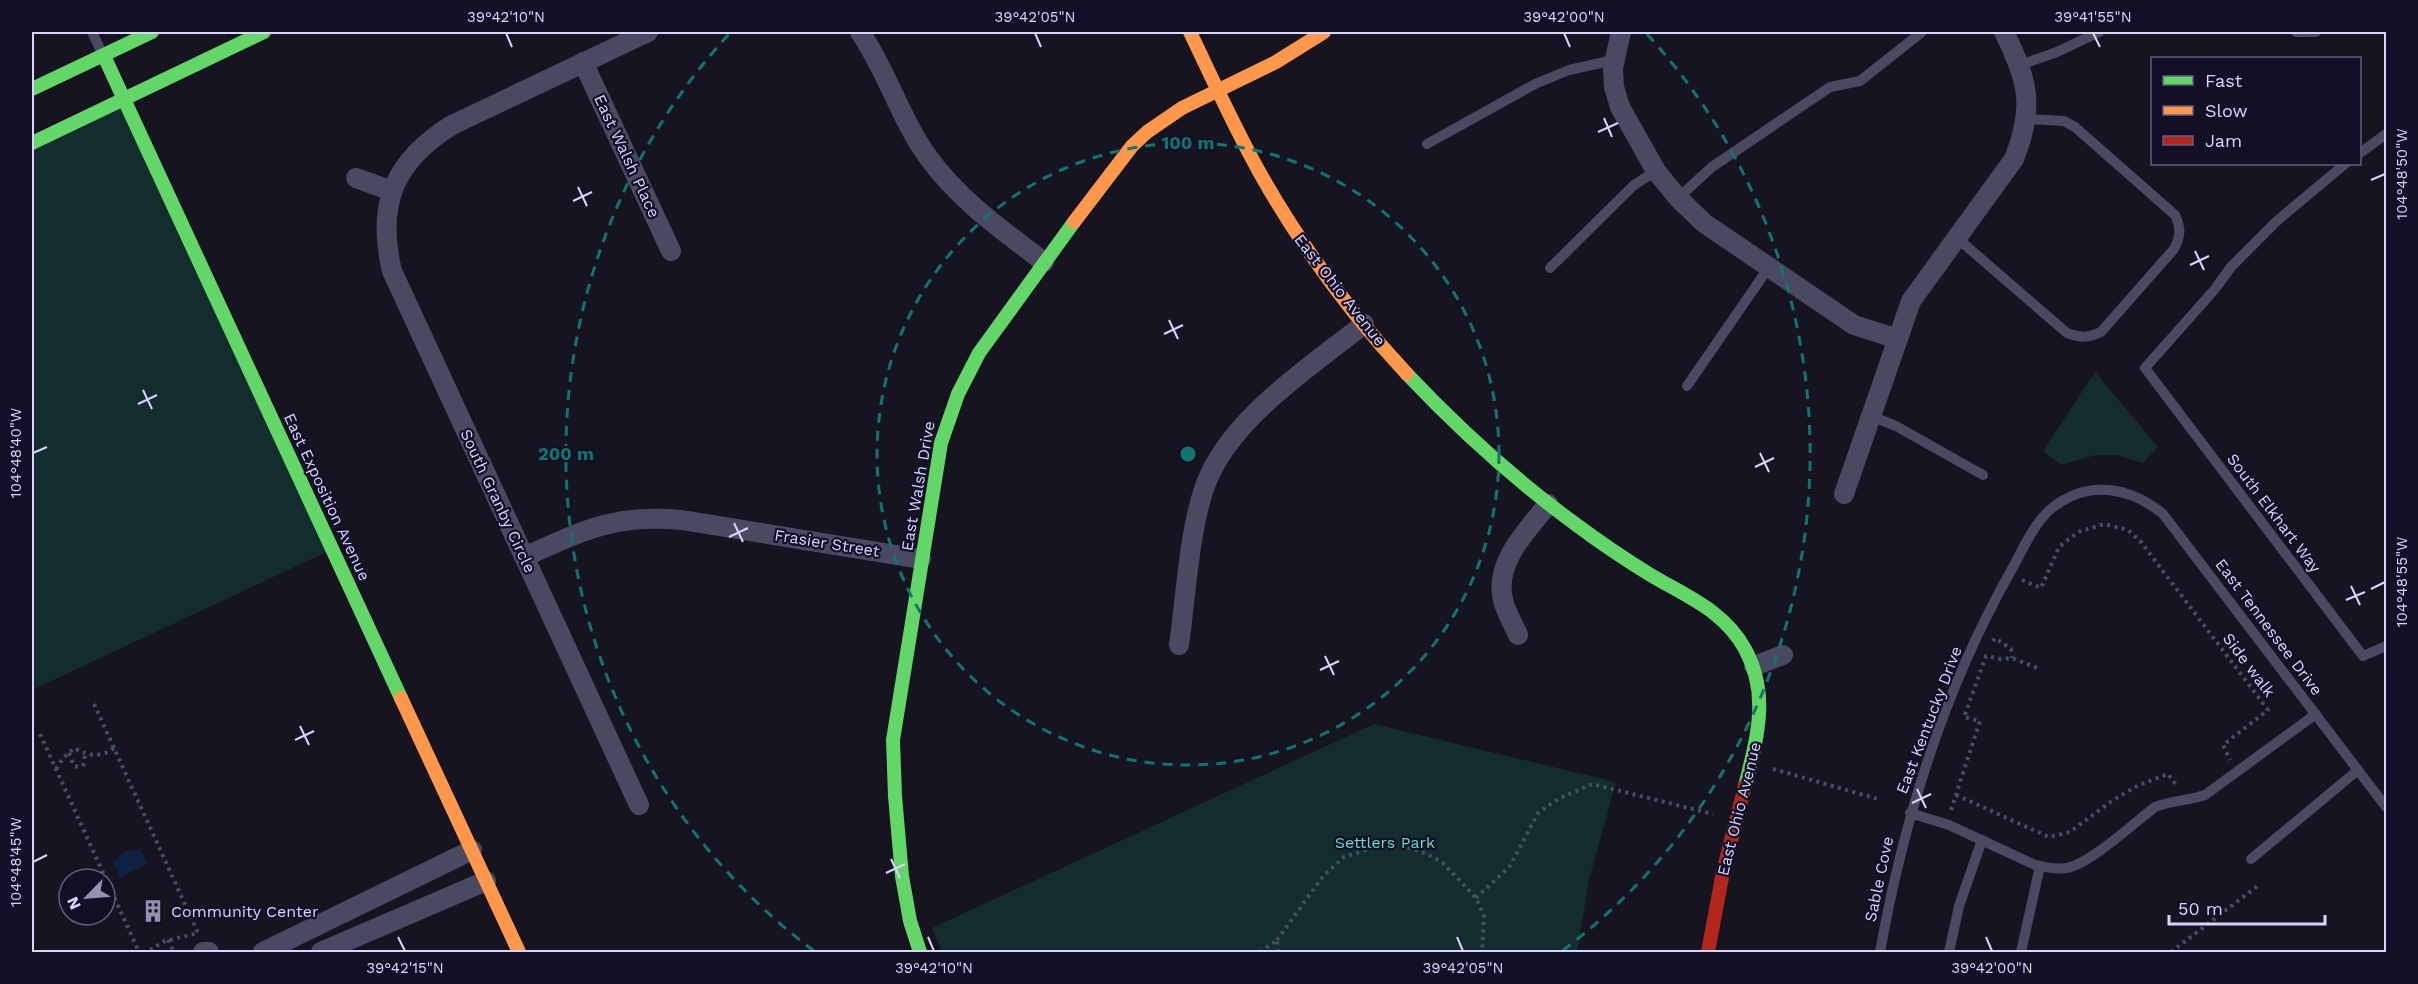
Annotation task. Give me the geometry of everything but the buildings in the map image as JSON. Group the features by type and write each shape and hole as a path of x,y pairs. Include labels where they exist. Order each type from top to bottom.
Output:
{"street":[{"path":"32,89 152,32"},
{"path":"32,142 264,32"},
{"name":"South Granby Circle","path":"639,805 392,271 386,246 385,228 392,192 403,170 413,154 431,138 452,124 648,32"},
{"path":"860,32 872,48 912,132 928,157 965,199 1044,262"},
{"name":"East Ohio Avenue","path":"1190,32 1271,192 1294,230 1364,324 1418,386 1460,428 1548,504 1609,548 1709,609 1728,624 1743,644 1754,666 1759,686 1761,711 1759,730 1723,872 1708,952"},
{"name":"East Walsh Drive","path":"920,952 910,926 904,897 893,740 941,443 948,414 959,386 980,347 1132,146 1147,130 1165,117 1280,60 1322,32"},
{"path":"1621,32 1614,60 1614,87 1620,107 1656,171 1678,198 1704,223 1854,325 1898,339"},
{"path":"1844,494 1911,301 2014,159 2022,138 2026,119 2027,93 2020,65 2004,32"},
{"name":"East Exposition Avenue","path":"104,56 519,952"},
{"name":"East Walsh Place","path":"583,62 671,250"},
{"path":"356,178 392,192"},
{"path":"1179,645 1197,513 1205,485 1218,458 1241,426 1256,412 1364,324"},
{"path":"1518,635 1503,598 1502,578 1507,561 1514,549 1548,504"},
{"name":"Frasier Street","path":"524,557 585,530 623,519 652,518 682,520 921,559"},
{"path":"1754,666 1783,655"},
{"path":"272,951 472,850"},
{"path":"321,952 486,880"},
{"path":"203,952 209,952"}],"lane":[{"path":"92,32 104,56"},
{"path":"1678,198 1712,167 1830,87 1860,81 1922,32"},
{"path":"2020,65 2057,52 2098,32"},
{"path":"2296,32 2316,32"},
{"path":"1427,144 1535,84 1569,70 1614,60"},
{"path":"1957,238 2067,333 2078,337 2089,337 2101,332 2174,249 2180,239 2180,226 2175,214 2075,127 2064,121 2026,119"},
{"path":"2361,152 2386,134"},
{"name":"South Elkhart Way","path":"2344,165 2278,220 2231,267 2215,289 2145,368 2363,656 2386,646"},
{"path":"1550,268 1634,185 1656,171"},
{"path":"1687,386 1768,267"},
{"path":"1871,416 1896,426 1983,476"},
{"name":"East Tennessee Drive","path":"2110,489 2128,492 2148,501 2163,514 2386,807"},
{"name":"East Kentucky Drive","path":"2110,489 2091,490 2071,496 2052,508 2038,523 1997,594 1962,669 1931,746 1910,813 1949,825 2040,866 2066,868 2081,863 2155,807 2169,801 2191,800 2205,795 2316,714"},
{"path":"2251,859 2358,770"},
{"name":"Sable Cove","path":"1880,952 1891,889 1910,813"},
{"path":"1948,952 1959,906 1982,840"},
{"path":"2021,952 2040,866"}],"path":[{"name":"Side walk","path":"2018,587 2022,580 2041,588 2059,547 2078,532 2104,524 2128,530 2268,710 2223,745 2231,762 2225,767"},
{"path":"1940,808 1952,810 1980,722 1964,717 1995,635"},
{"path":"1986,656 1995,638 2011,649 2012,657"},
{"path":"1986,656 2001,659 2012,657 2040,669"},
{"path":"94,704 198,933 168,940 147,952"},
{"path":"40,734 139,952"},
{"path":"56,770 63,758 74,748 85,754 99,755 114,748"},
{"path":"69,753 74,766 79,767 84,764 85,754"},
{"path":"1770,768 1878,799"},
{"path":"1956,795 2049,837 2070,832 2113,800 2139,785 2168,774 2180,790"},
{"path":"1476,898 1510,866 1538,813 1558,799 1592,784 1735,820"},
{"path":"1260,952 1277,940 1324,875 1344,857 1375,847 1406,846 1443,863 1476,898 1484,916 1482,952"},
{"path":"2171,952 2259,885"},
{"path":"168,940 174,952"},
{"path":"1277,940 1278,952"}],"green space":[{"path":"124,98 333,549 32,690 32,142"},
{"path":"2095,372 2158,447 2143,463 2116,455 2096,455 2061,465 2043,451"},
{"name":"Settlers Park","path":"1374,724 1616,782 1589,880 1577,952 942,952 932,928"}],"water":[{"path":"140,848 147,864 120,877 113,861 125,851"}],"traffic: fast":[{"path":"32,89 152,32"},
{"path":"32,143 264,32"},
{"path":"104,56 401,698"},
{"path":"920,952 910,921 902,876 893,740 941,443 958,394 979,353 1074,222"},
{"path":"1407,374 1446,414 1530,489 1620,556 1703,605 1736,635 1753,666 1759,700 1757,734 1745,786"}],"traffic: slow":[{"path":"1190,32 1251,158 1293,228 1347,304 1407,374"},
{"path":"1074,222 1132,146 1147,132 1182,108 1276,62 1324,32"},
{"path":"401,698 519,952"}],"traffic: jam":[{"path":"1708,952 1723,872 1745,786"}],"place":[{"name":"Community Center","path":"153,911"}]}
